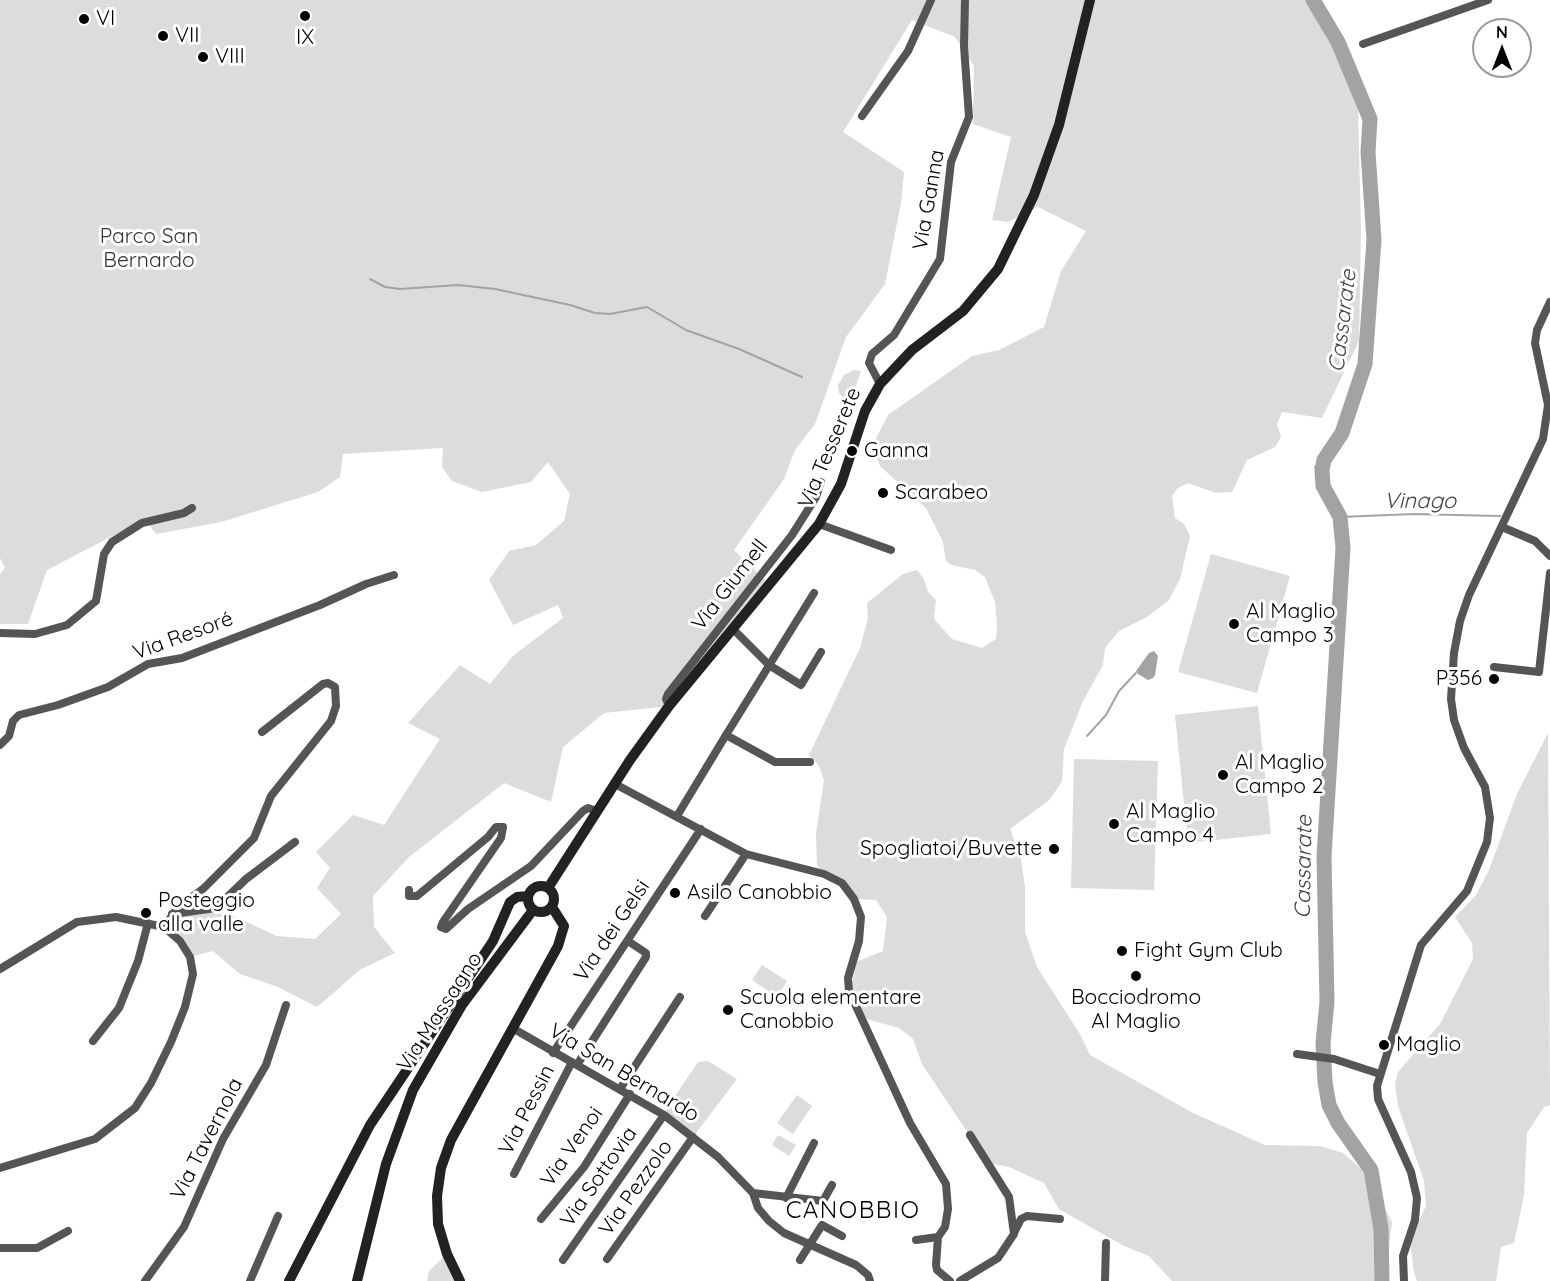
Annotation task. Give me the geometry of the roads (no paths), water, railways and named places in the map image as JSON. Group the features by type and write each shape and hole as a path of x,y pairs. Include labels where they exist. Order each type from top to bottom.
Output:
{"main road":[{"name":"Via Tesserete","path":"548,888 597,811 669,706 819,524 841,484 865,411 880,384 912,350 963,311 989,282 1001,263 1034,195 1059,125 1090,0"},
{"path":"289,1281 370,1125 493,940 510,902 517,897 528,896 536,887 548,888 554,899 552,907 542,913 533,909 528,896"},
{"name":"Via San Bernardo","path":"514,1029 564,933 562,919 552,907"},
{"name":"Via Massagno","path":"357,1281 386,1164 416,1084 462,1005 533,909"},
{"path":"460,1281 447,1254 440,1231 437,1205 439,1177 451,1140 514,1029"}],"street":[{"path":"862,116 908,51 931,0"},
{"name":"Via Ganna","path":"880,384 869,363 872,354 894,335 940,259 951,162 969,117 964,46 965,0"},
{"path":"1364,44 1488,0"},
{"path":"1404,1281 1402,1256 1415,1220 1418,1198 1411,1172 1378,1099 1380,1074 1420,945 1467,891 1487,842 1490,818 1489,801 1483,780 1456,729 1451,689 1454,653 1464,608 1543,439 1548,405 1535,343 1537,330 1550,302"},
{"name":"Via Giumell","path":"669,706 666,699 668,694 792,535 816,497 821,482"},
{"path":"0,633 35,634 58,628 72,621 92,606 98,596 104,554 112,542 128,530 192,508"},
{"path":"1504,523 1535,541 1550,556"},
{"path":"819,524 891,550"},
{"path":"1494,667 1539,672 1550,573"},
{"name":"Via Resoré","path":"0,745 9,736 13,721 19,715 58,705 108,687 148,664 190,655 320,605 366,584 394,575"},
{"path":"677,816 814,593"},
{"path":"732,628 769,665 801,685 821,652"},
{"path":"164,927 183,902 203,889 254,838 271,796 331,721 336,706 335,687 328,683 323,684 262,732"},
{"path":"726,735 775,762 810,762"},
{"path":"615,784 746,854 824,874 842,883 854,898 861,917 859,940 849,970 849,991 910,1123 946,1184 948,1209 945,1227 938,1237 936,1268 950,1281"},
{"path":"409,890 409,896 417,896 488,837 496,827 503,827 501,838 443,922 441,927 446,929 468,909 531,866 583,811 588,808 597,811"},
{"name":"Via dei Gelsi","path":"553,1053 701,829"},
{"path":"172,914 216,908 246,879 295,842"},
{"path":"705,916 746,854"},
{"path":"0,969 84,920 116,917 164,927 180,941 190,957 193,974 185,1007 171,1042 140,1101 128,1114 94,1139 0,1168"},
{"path":"93,1041 119,1008 138,961 148,923"},
{"name":"Via Pessin","path":"514,1174 575,1063 646,957 646,953 628,941"},
{"path":"620,1089 680,997"},
{"name":"Via Tavernola","path":"145,1281 184,1227 223,1139 266,1065 286,1005"},
{"name":"Via San Bernardo","path":"514,1029 553,1053 630,1094 664,1116 718,1156 753,1193 758,1208 769,1221 784,1233 856,1265 868,1275 870,1281"},
{"path":"1297,1054 1334,1059 1380,1074"},
{"name":"Via Venoi","path":"541,1219 584,1167 630,1094"},
{"name":"Via Sottovia","path":"563,1260 664,1116"},
{"path":"970,1135 1009,1197 1014,1234"},
{"name":"Via Pezzolo","path":"607,1260 693,1137"},
{"path":"786,1198 814,1143"},
{"path":"753,1193 823,1201 832,1185"},
{"path":"250,1281 278,1216"},
{"path":"960,1281 998,1258 1021,1220 1027,1216 1060,1219"},
{"path":"800,1260 822,1225 842,1236"},
{"path":"0,1248 37,1248 68,1232"},
{"path":"916,1240 938,1237"},
{"path":"1105,1281 1106,1243"}],"waterway":[{"name":"Cassarate","path":"1313,0 1338,42 1370,119 1368,152 1374,240 1365,364 1342,433 1324,460 1322,470 1323,486 1340,517 1343,548 1324,856 1327,1002 1323,1043 1329,1105 1338,1123 1371,1170 1381,1229 1382,1281"},
{"path":"370,279 385,287 400,289 458,285 495,289 570,305 595,313 610,314 647,307 686,330 739,349 802,377"},
{"name":"Cassarate","path":"1315,467 1322,470"},
{"name":"Vinago","path":"1340,517 1414,514 1500,516"},
{"path":"1087,736 1106,715 1119,691 1136,673"}],"place":[{"name":"IX","path":"305,16"},
{"name":"VI","path":"84,19"},
{"name":"VII","path":"163,36"},
{"name":"VIII","path":"203,57"},
{"name":"Ganna","path":"852,451"},
{"name":"Scarabeo","path":"883,493"},
{"name":"Al Maglio Campo 3","path":"1234,624"},
{"name":"P356","path":"1494,679"},
{"name":"Al Maglio Campo 2","path":"1223,775"},
{"name":"Al Maglio Campo 4","path":"1114,824"},
{"name":"Spogliatoi/Buvette","path":"1054,849"},
{"name":"Asilo Canobbio","path":"675,893"},
{"name":"Posteggio alla valle","path":"146,913"},
{"name":"Fight Gym Club","path":"1122,951"},
{"name":"Bocciodromo Al Maglio","path":"1136,976"},
{"name":"Scuola elementare Canobbio","path":"728,1010"},
{"name":"Maglio","path":"1384,1045"}],"district":[{"name":"CANOBBIO","path":"853,1211"}],"park label":[{"name":"Parco San Bernardo","path":"149,249"}]}
